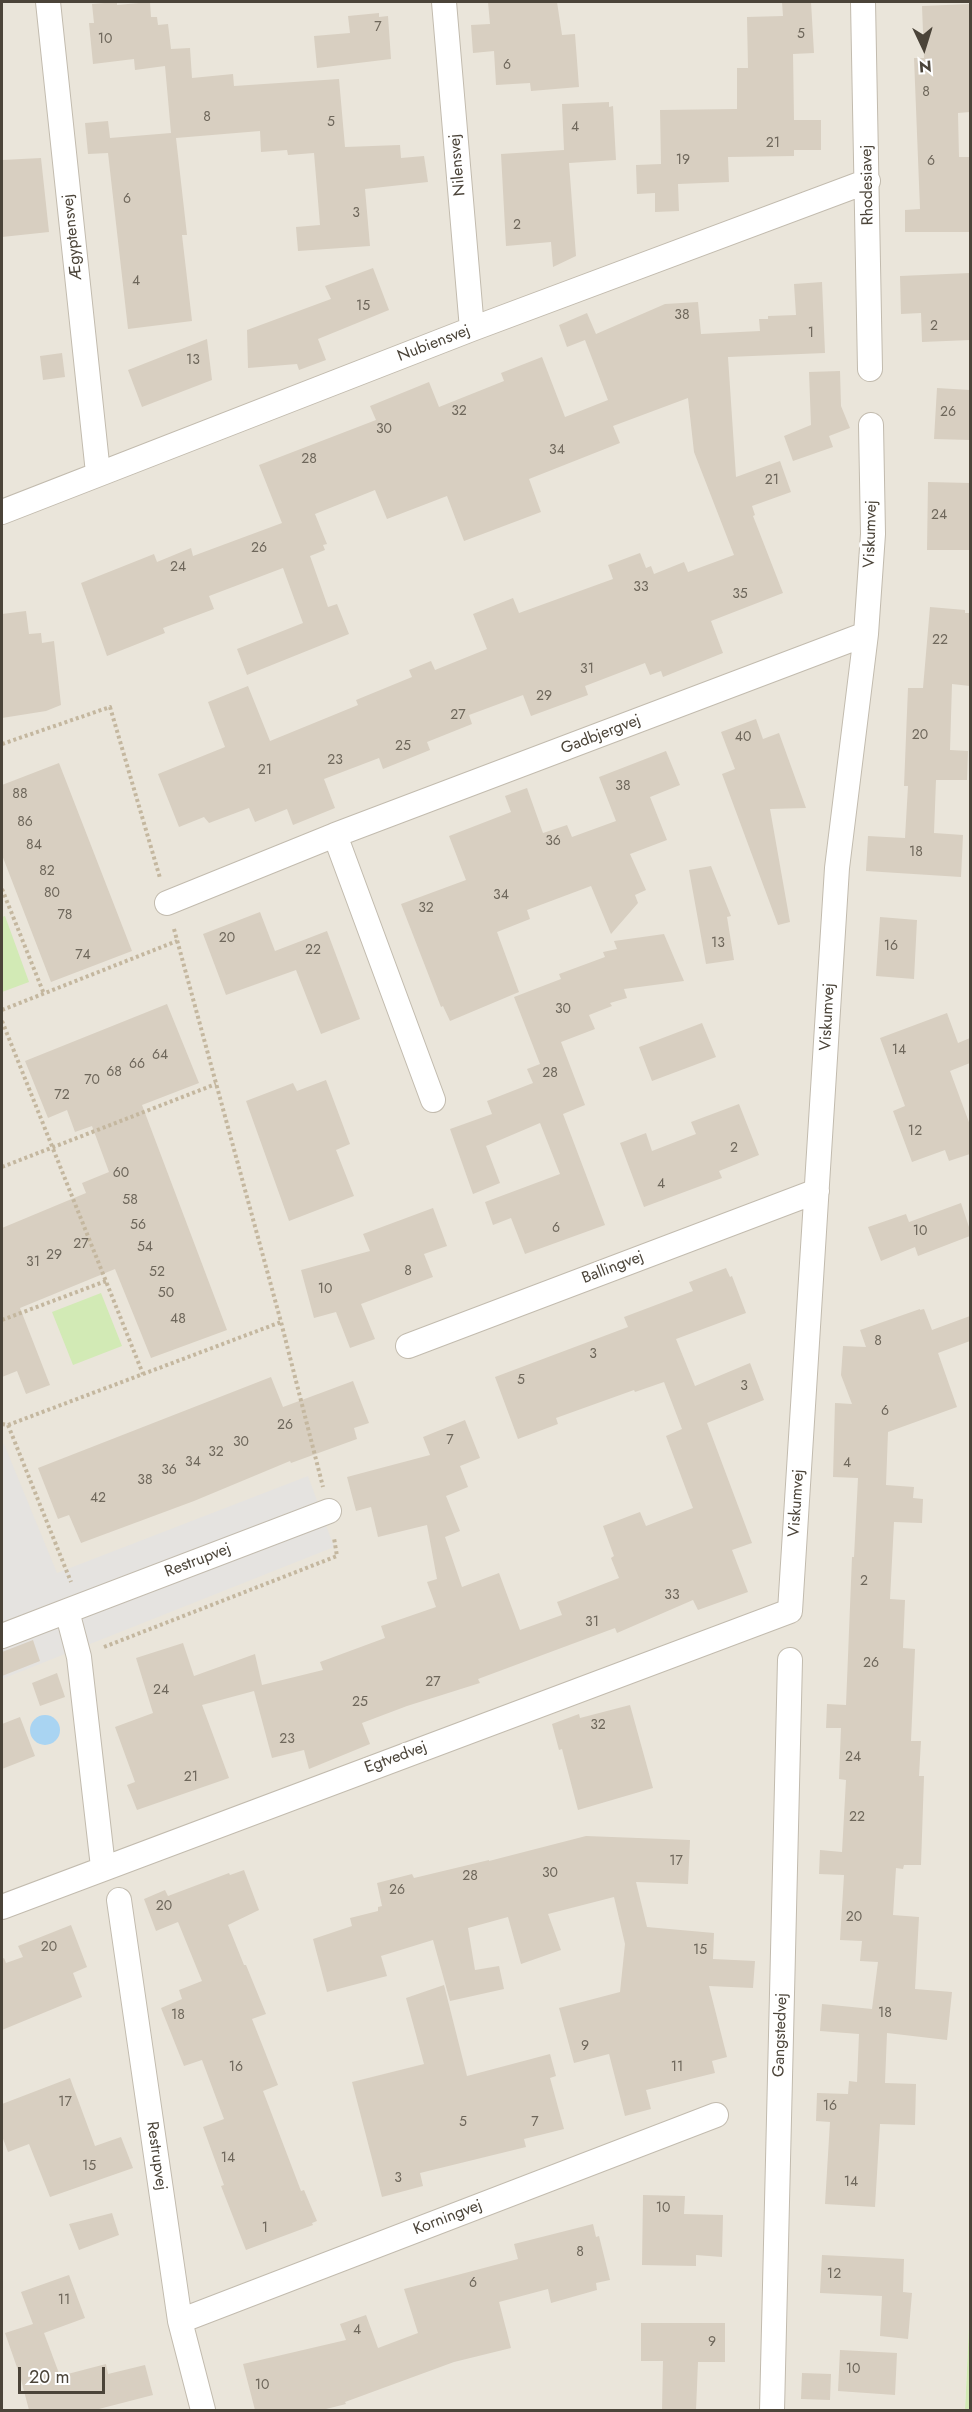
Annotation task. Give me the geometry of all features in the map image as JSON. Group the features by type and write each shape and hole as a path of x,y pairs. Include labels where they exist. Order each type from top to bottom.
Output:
{"street":[{"name":"Ægyptensvej","path":"48,2 98,473"},
{"name":"Nilensvej","path":"444,2 472,329"},
{"name":"Rhodesiavej","path":"863,2 870,369"},
{"name":"Nubiensvej","path":"2,512 472,329 868,181"},
{"name":"Viskumvej","path":"790,1611 837,868 866,634 873,534 871,425"},
{"name":"Gadbjergvej","path":"167,903 335,836 866,634"},
{"path":"335,836 433,1100"},
{"name":"Ballingvej","path":"408,1346 817,1191"},
{"name":"Restrupvej","path":"2,1636 328,1511"},
{"path":"67,1611 79,1657 103,1867"},
{"name":"Egtvedvej","path":"2,1907 103,1867 790,1611"},
{"name":"Gangstedvej","path":"772,2410 790,1660"},
{"name":"Restrupvej","path":"119,1900 180,2321 203,2410"},
{"name":"Korningvej","path":"180,2321 716,2115"}],"path":[{"path":"2,744 110,707 167,903 281,1322 338,1556 79,1657"},
{"path":"2,889 4,903 44,993"},
{"path":"2,1010 177,941"},
{"path":"2,1021 143,1374"},
{"path":"2,1167 216,1084"},
{"path":"2,1320 106,1281"},
{"path":"2,1424 8,1425 281,1322"},
{"path":"8,1425 73,1587 67,1611"}],"shaded area":[{"path":"2,2 970,2 970,2306 965,2410 2,2410"},
{"path":"4,1444 57,1573 308,1476 334,1547 2,1679 2,1445"}],"green space":[{"path":"5,916 29,982 2,992 2,917"},
{"path":"101,1293 122,1346 73,1365 52,1312"},
{"path":"970,2306 970,2410 965,2410"}],"water":[{"path":"45,1715 56,1719 60,1730 56,1741 45,1745 34,1741 30,1730 34,1719"}],"building":[{"path":"117,2 117,5 150,2 151,17 157,17 158,25 168,24 171,49 190,48 192,78 233,74 234,86 339,79 345,147 400,145 401,158 424,156 428,182 365,189 370,246 298,251 296,227 320,225 314,153 288,155 287,150 261,152 260,131 176,138 187,235 182,235 192,321 128,329 108,153 88,154 85,123 108,121 110,138 171,133 165,66 135,70 134,59 93,64 89,23 94,23 92,4"},
{"path":"488,2 557,2 562,35 575,34 579,87 531,91 530,83 496,85 494,51 473,53 471,25 490,24"},
{"path":"782,2 811,2 814,53 793,54 794,120 821,120 821,150 794,150 794,156 728,157 729,182 678,184 679,211 655,212 655,193 637,194 636,165 661,164 660,110 737,109 737,68 748,68 747,17 783,16"},
{"path":"970,4 970,112 958,113 959,157 970,157 970,232 905,232 905,210 920,209 914,58 924,58 922,6"},
{"path":"379,13 379,17 388,16 391,59 317,68 314,36 350,33 348,16"},
{"path":"609,102 609,107 613,106 616,160 569,163 576,256 553,267 551,242 506,246 501,154 564,150 562,104"},
{"path":"41,158 49,232 2,237 2,160"},
{"path":"373,268 389,310 318,339 326,360 299,370 297,364 248,368 247,330 331,299 325,286"},
{"path":"970,273 970,340 922,342 921,313 901,314 900,276"},
{"path":"822,282 825,353 728,357 736,477 780,461 791,492 752,506 755,515 753,516 783,593 711,621 723,653 663,677 661,671 650,675 645,663 585,686 588,695 531,716 523,695 469,715 472,724 427,742 430,750 383,769 379,758 324,779 335,808 293,825 287,809 255,822 249,808 209,823 204,817 179,827 158,774 225,747 208,702 248,686 270,741 358,705 356,700 412,677 409,670 431,661 435,670 487,649 473,614 513,598 519,613 613,579 608,565 640,553 646,568 651,566 654,574 684,562 688,572 734,555 694,452 688,398 613,426 620,443 529,479 541,512 464,541 447,496 387,519 375,490 315,514 327,544 323,545 325,550 310,556 328,607 337,604 349,634 247,675 237,649 303,623 283,568 209,596 214,609 163,628 165,633 107,656 81,583 154,554 157,562 191,548 193,556 282,523 259,465 376,420 370,406 429,382 439,407 504,381 501,373 542,357 565,417 608,400 585,340 567,347 559,325 587,313 596,334 665,304 698,302 701,334 760,331 759,319 768,319 768,316 796,315 794,284"},
{"path":"207,339 212,380 142,407 128,370"},
{"path":"62,353 65,377 43,380 40,356"},
{"path":"840,371 841,406 850,428 829,436 833,447 793,461 784,436 811,425 809,372"},
{"path":"937,388 970,390 970,440 934,439"},
{"path":"928,482 970,483 970,550 927,550"},
{"path":"930,607 965,610 965,613 970,613 970,686 952,684 950,750 968,751 967,780 936,780 934,833 963,835 961,877 866,871 868,836 905,838 908,786 904,786 908,688 923,688"},
{"path":"26,611 29,634 41,633 42,643 54,641 61,705 46,711 2,718 2,614"},
{"path":"756,719 763,739 779,733 806,808 770,809 790,922 778,925 722,774 735,769 721,732"},
{"path":"666,751 680,785 650,797 667,840 630,854 646,890 635,895 638,903 611,934 591,886 527,910 530,919 497,932 519,992 450,1021 443,1006 441,1007 401,904 466,880 449,836 511,812 505,796 527,788 543,833 567,825 572,837 616,821 599,777"},
{"path":"59,763 132,951 51,982 2,855 2,785"},
{"path":"711,866 731,916 727,917 734,960 706,964 689,870"},
{"path":"260,912 275,951 327,931 360,1019 321,1034 296,970 226,995 203,934"},
{"path":"880,917 917,920 914,979 876,976"},
{"path":"664,934 684,981 624,989 627,998 610,1003 612,1006 589,1015 595,1029 561,1042 585,1105 563,1114 605,1225 525,1254 511,1218 493,1225 485,1202 560,1174 540,1123 486,1146 500,1183 473,1194 450,1129 492,1114 487,1101 533,1083 527,1069 540,1064 514,997 561,979 559,974 605,957 603,952 617,949 614,941"},
{"path":"167,1004 199,1083 142,1105 227,1330 151,1358 115,1269 20,1308 50,1385 26,1394 17,1371 2,1377 2,1228 86,1193 82,1183 109,1172 92,1126 75,1132 67,1110 48,1118 25,1061"},
{"path":"947,1013 958,1043 970,1038 970,1063 950,1071 970,1125 970,1154 949,1161 945,1150 912,1162 893,1111 905,1106 880,1038"},
{"path":"702,1023 716,1057 652,1081 639,1047"},
{"path":"326,1080 350,1144 336,1150 354,1196 289,1221 246,1101 293,1083 297,1091"},
{"path":"739,1104 759,1155 719,1171 722,1178 644,1207 620,1143 646,1133 652,1151 696,1134 691,1122"},
{"path":"961,1203 970,1236 918,1256 915,1247 881,1261 868,1227 906,1214 909,1222"},
{"path":"433,1208 447,1246 424,1254 433,1277 361,1304 375,1339 350,1348 336,1312 314,1318 301,1270 370,1251 363,1234"},
{"path":"726,1268 730,1277 732,1276 746,1313 676,1339 695,1386 750,1363 764,1400 707,1423 752,1543 732,1550 748,1592 698,1610 693,1600 617,1633 615,1628 478,1679 480,1683 362,1723 370,1744 309,1769 304,1750 272,1758 254,1691 202,1705 229,1778 137,1810 127,1785 135,1782 115,1727 153,1713 136,1658 183,1643 194,1676 255,1654 262,1685 323,1670 320,1662 385,1638 381,1626 436,1607 427,1582 437,1579 427,1525 378,1537 371,1507 356,1511 347,1477 430,1455 423,1437 465,1420 480,1458 460,1466 468,1487 446,1496 460,1531 445,1537 462,1587 499,1573 520,1630 562,1615 557,1602 619,1578 603,1526 640,1512 646,1526 693,1508 666,1436 682,1429 664,1382 635,1392 634,1390 556,1418 558,1424 518,1439 495,1377 628,1327 624,1317 693,1291 689,1282"},
{"path":"924,1309 932,1330 970,1316 970,1341 938,1353 957,1407 888,1432 886,1485 914,1487 913,1498 923,1499 922,1523 894,1522 890,1599 905,1600 903,1648 915,1649 911,1741 921,1741 919,1776 924,1776 921,1865 904,1865 903,1869 896,1868 893,1915 919,1917 915,1989 952,1992 947,2040 887,2033 885,2083 916,2084 915,2125 880,2124 875,2207 825,2204 830,2122 816,2121 817,2093 848,2094 849,2081 857,2082 859,2034 820,2031 822,2004 872,2009 878,1962 860,1961 862,1941 840,1940 844,1875 819,1874 820,1850 842,1852 846,1780 839,1779 841,1728 826,1728 827,1704 846,1705 852,1557 854,1557 858,1478 833,1477 835,1403 852,1404 841,1375 843,1346 866,1347 860,1330"},
{"path":"271,1377 283,1407 353,1381 369,1423 354,1428 357,1439 291,1463 290,1461 194,1501 81,1543 69,1515 58,1519 38,1468"},
{"path":"33,1640 40,1661 2,1676 2,1652"},
{"path":"57,1673 65,1697 40,1706 32,1683"},
{"path":"630,1705 653,1788 578,1810 562,1749 559,1750 552,1724 579,1714 580,1718"},
{"path":"20,1717 35,1756 2,1769 2,1724"},
{"path":"586,1836 690,1840 688,1884 636,1882 647,1927 714,1933 713,1959 755,1961 753,1988 709,1986 727,2057 712,2061 715,2073 646,2090 651,2109 625,2116 609,2054 574,2063 559,2008 620,1992 625,1944 614,1897 548,1914 561,1950 521,1964 508,1917 468,1928 475,1970 499,1966 504,1989 450,2001 433,1940 381,1956 387,1976 327,1992 313,1939 352,1926 350,1918 378,1911 378,1907 382,1906 377,1883 412,1874 414,1878"},
{"path":"244,1870 259,1910 228,1925 266,2014 252,2019 278,2085 263,2091 301,2191 304,2190 317,2221 312,2223 313,2225 246,2250 221,2186 224,2185 203,2127 224,2119 202,2060 184,2066 161,2008 182,1999 179,1990 202,1981 178,1922 156,1931 144,1899 165,1890 168,1896 229,1873 230,1875"},
{"path":"71,1925 87,1967 73,1973 82,1997 2,2030 2,1959 4,1958 6,1963 23,1957 18,1946"},
{"path":"444,1985 467,2076 550,2054 556,2076 550,2078 564,2129 524,2139 526,2147 420,2173 423,2186 382,2197 352,2082 424,2064 406,1998"},
{"path":"70,2078 95,2146 121,2137 133,2168 50,2197 29,2144 8,2152 2,2136 2,2104"},
{"path":"643,2195 685,2196 684,2214 723,2215 722,2257 696,2255 696,2266 642,2265"},
{"path":"112,2213 119,2235 79,2250 69,2224"},
{"path":"593,2224 596,2237 599,2236 610,2280 596,2283 597,2290 551,2303 548,2289 499,2302 511,2348 454,2362 345,2402 346,2404 322,2410 255,2410 243,2364 346,2340 340,2324 366,2315 378,2348 418,2333 404,2289 518,2259 514,2244"},
{"path":"822,2255 904,2259 903,2292 912,2293 908,2339 880,2336 882,2296 820,2293"},
{"path":"69,2275 85,2318 44,2333 60,2376 106,2364 108,2374 145,2365 153,2395 95,2410 29,2410 5,2333 33,2324 21,2292"},
{"path":"641,2323 725,2323 725,2362 698,2362 696,2410 662,2410 663,2361 641,2361"},
{"path":"840,2350 897,2353 895,2395 838,2391"},
{"path":"802,2373 831,2374 830,2400 801,2399"}]}
